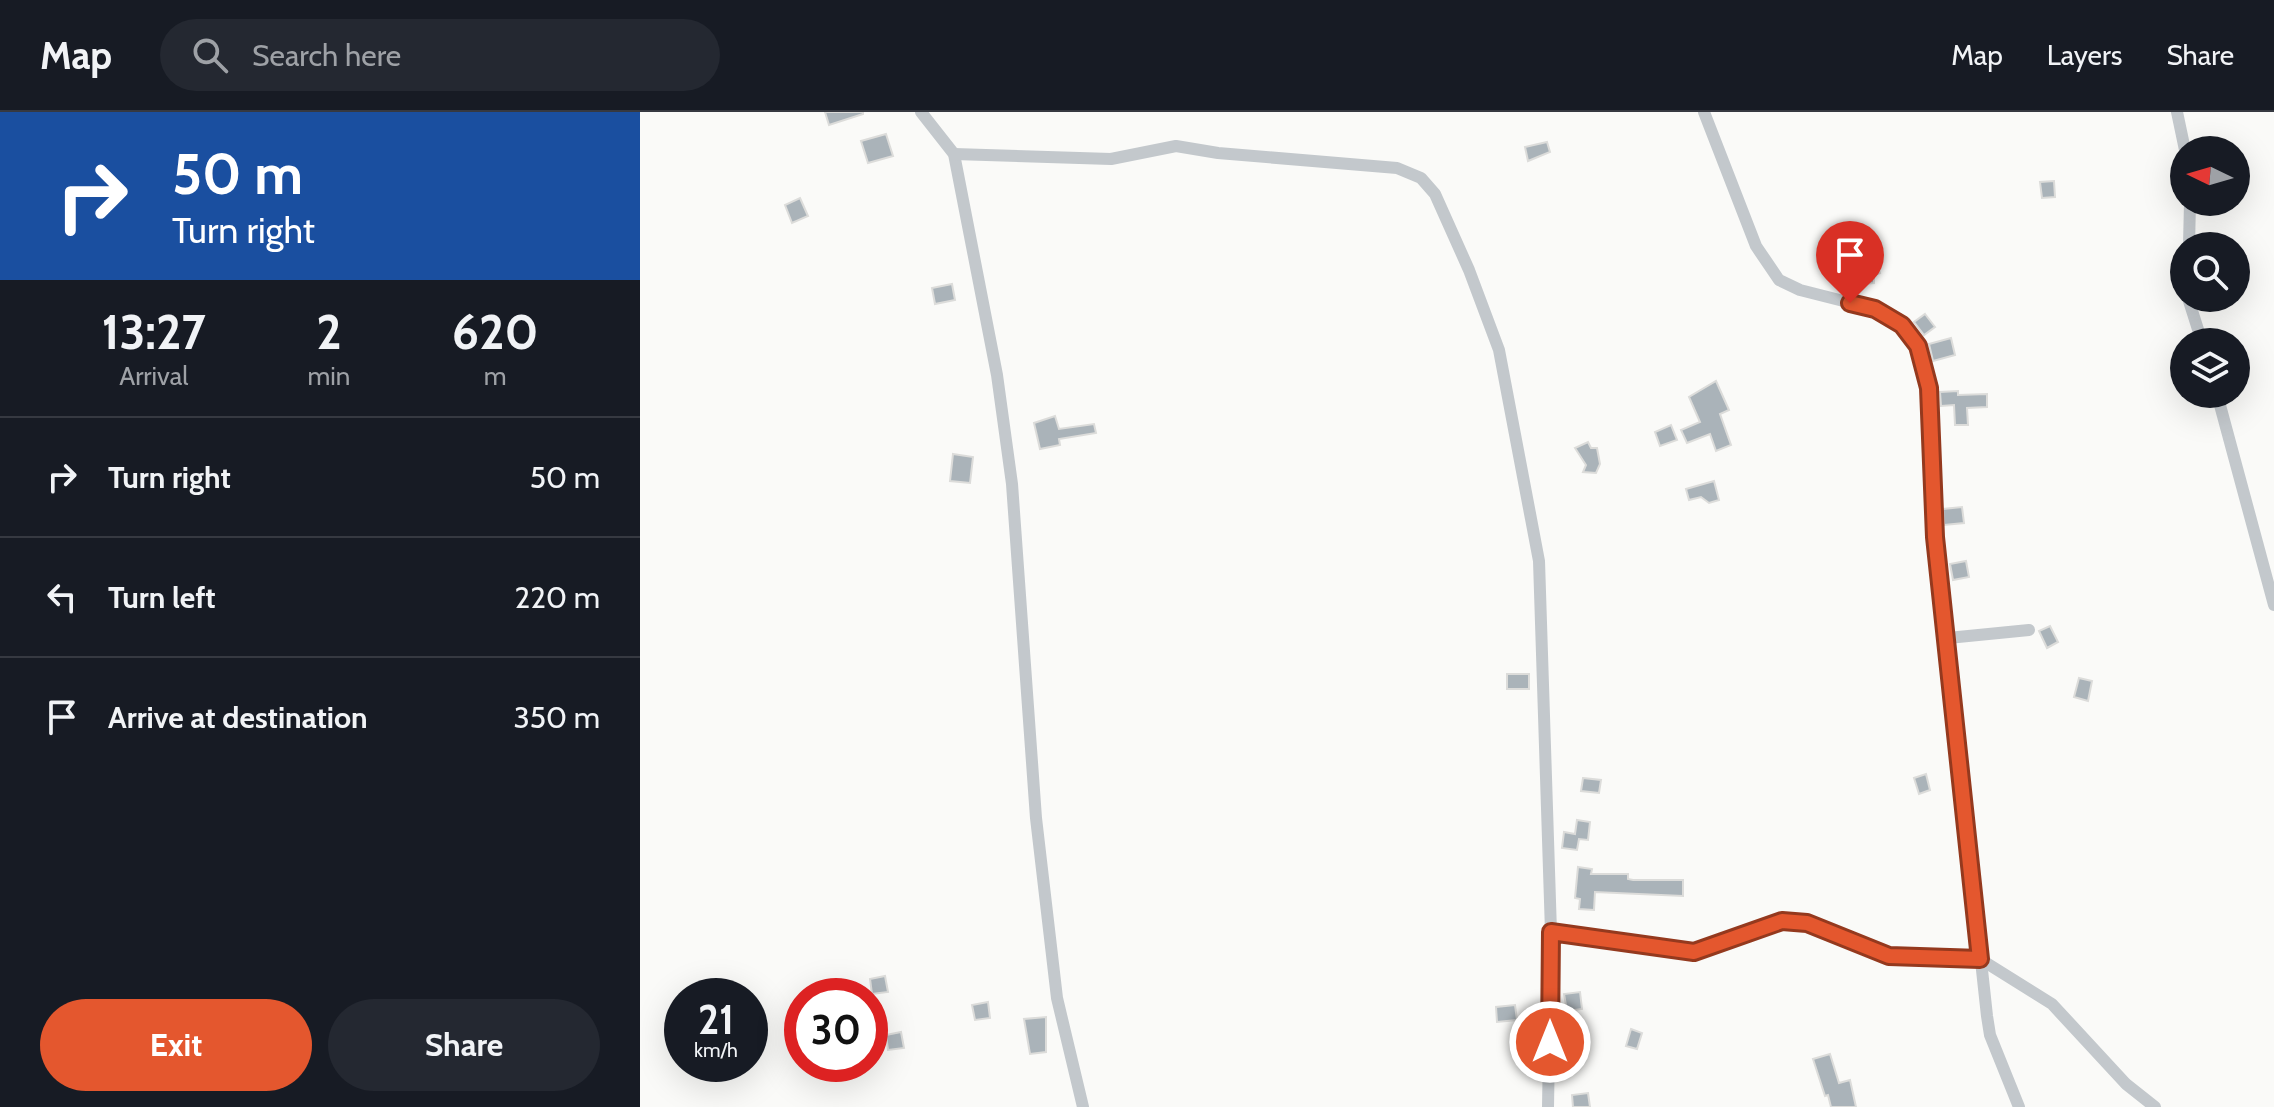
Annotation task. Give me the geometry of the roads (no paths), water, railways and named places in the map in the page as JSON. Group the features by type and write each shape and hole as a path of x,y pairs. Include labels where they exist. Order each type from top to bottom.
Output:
{"street":[{"path":"921,112 954,154 986,312 1010,471 1036,818 1057,998 1083,1107"},
{"path":"1704,112 1756,246 1779,280 1800,290 1875,309 1902,325 1918,346 1929,388 1935,537 1990,1035 2019,1107"},
{"path":"2177,112 2182,136"},
{"path":"954,154 1111,159 1176,146 1218,153 1397,168 1421,178 1428,186 1469,270 1499,350 1539,561 1551,932 1548,1107"},
{"path":"2221,408 2274,605"},
{"path":"1948,638 2029,630"},
{"path":"1551,932 1694,952 1782,921 1807,923 1889,956 1980,959 2052,1004 2126,1084 2155,1107"}]}
